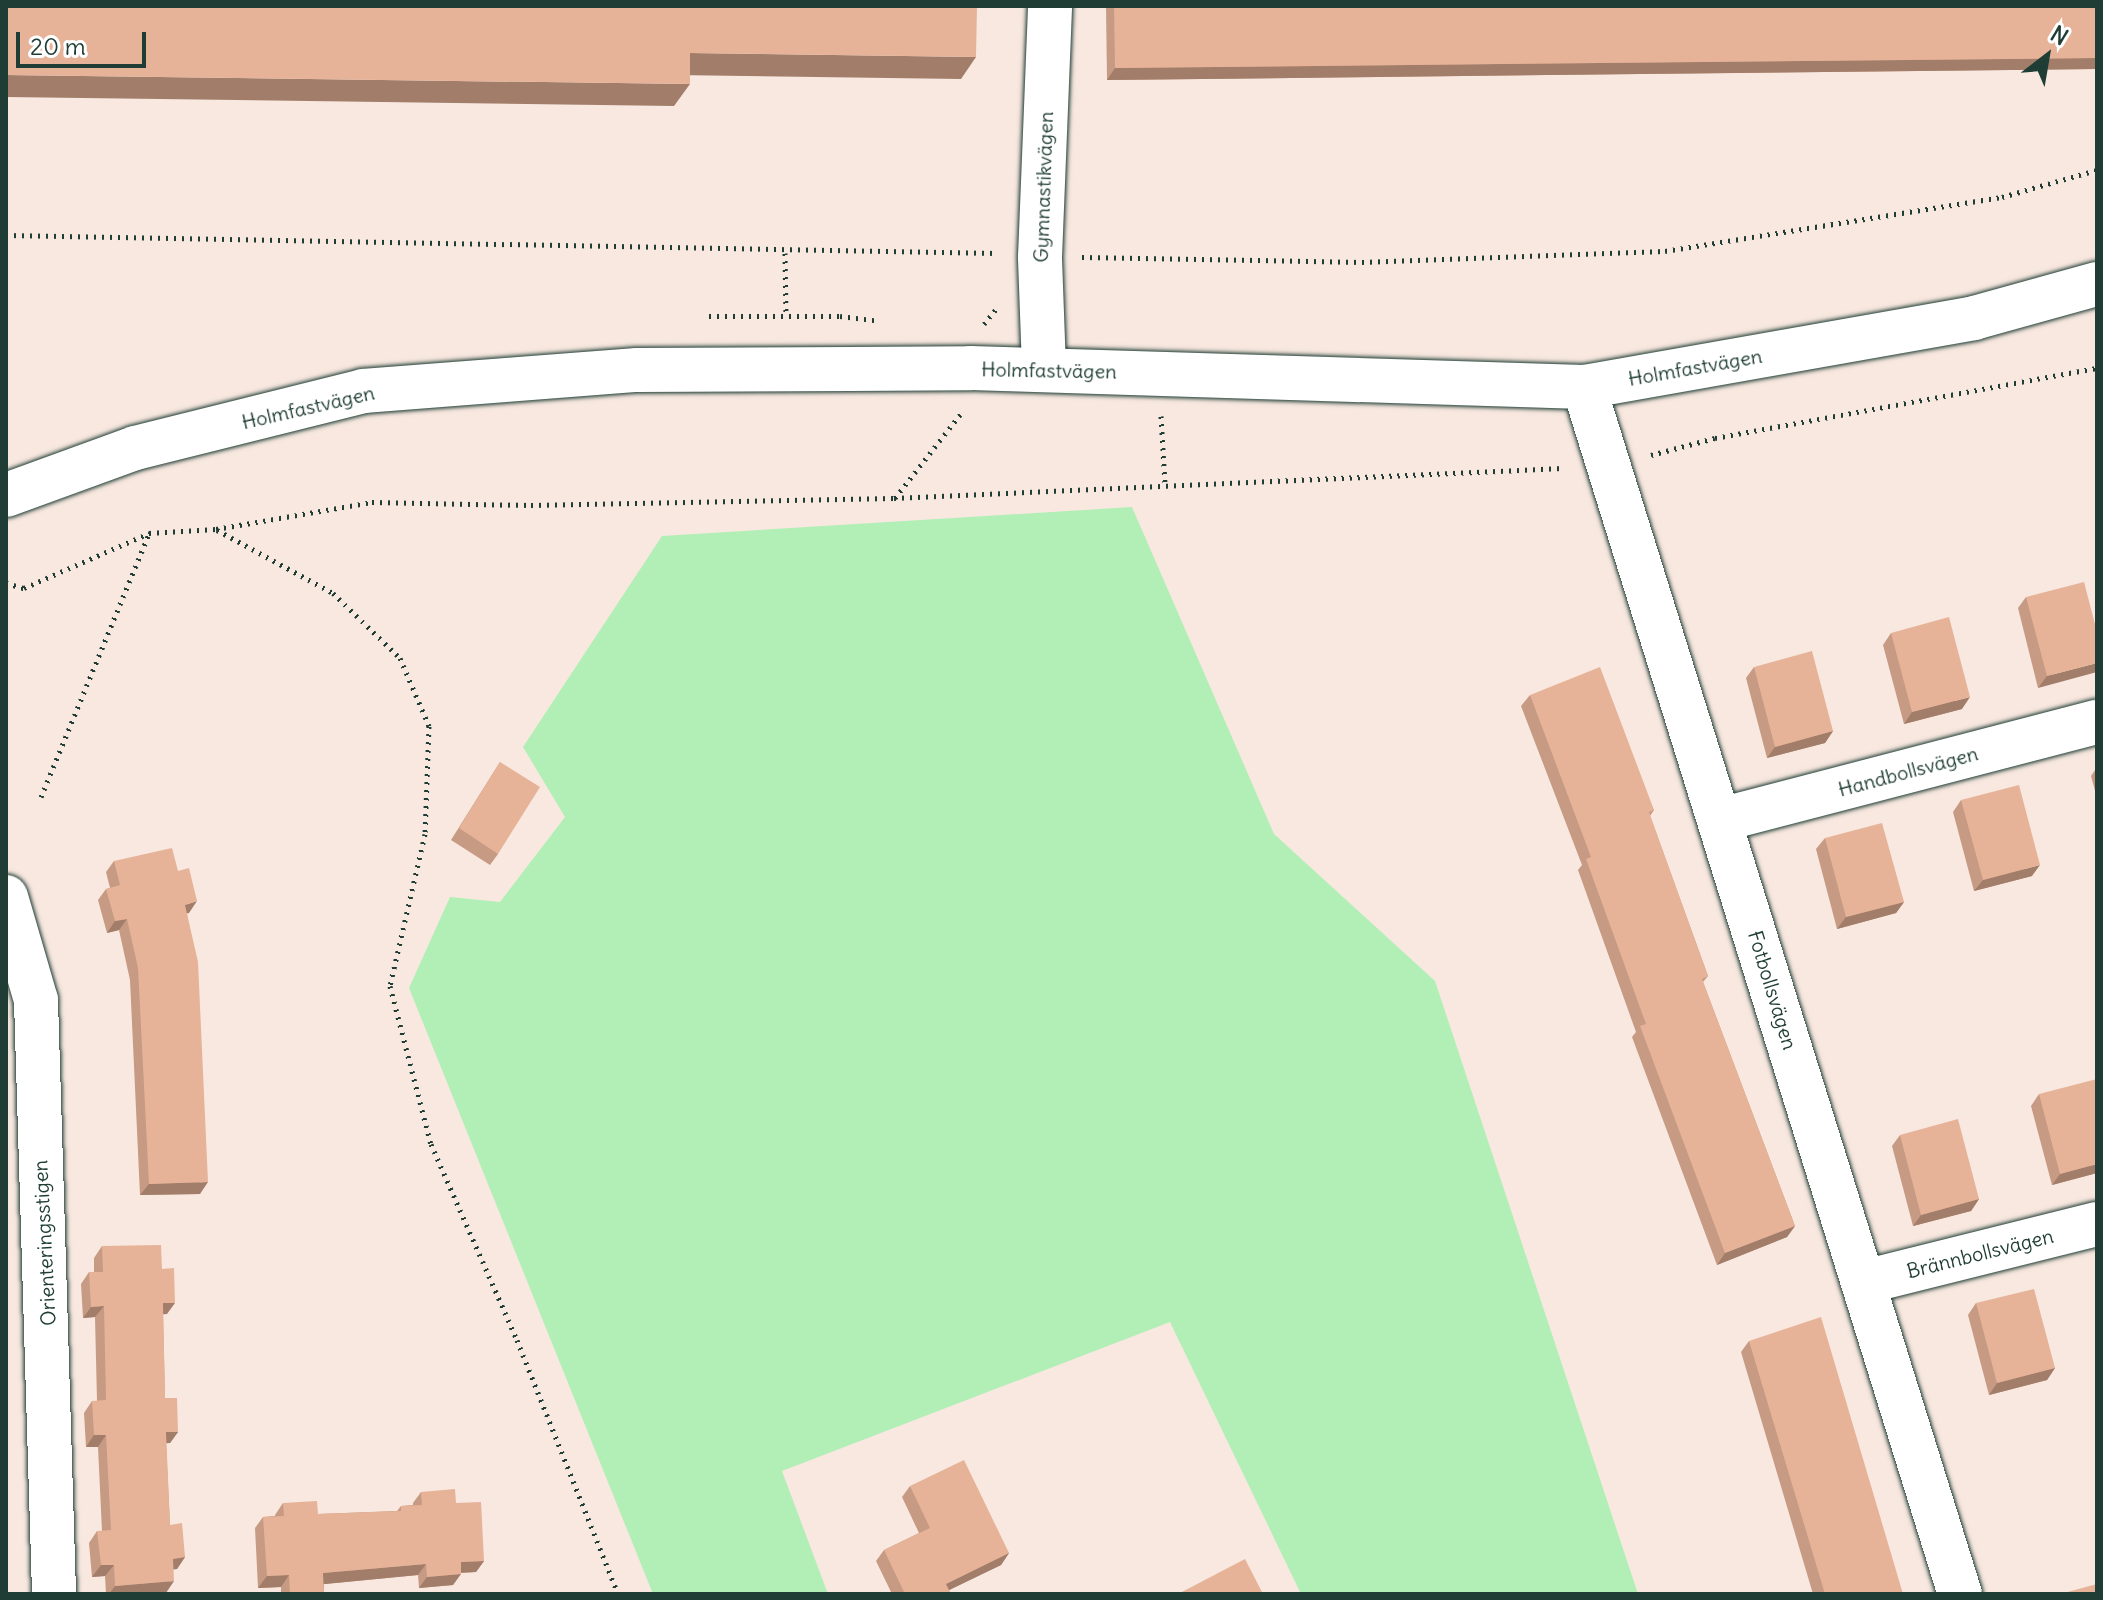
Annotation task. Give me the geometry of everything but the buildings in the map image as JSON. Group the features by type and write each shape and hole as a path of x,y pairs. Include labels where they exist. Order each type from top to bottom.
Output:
{"street":[{"name":"Gymnastikvägen","path":"1044,368 1040,257 1050,6"},
{"name":"Holmfastvägen","path":"6,495 135,448 363,391 637,370 1044,368 1584,387 1974,318 2097,284"},
{"name":"Fotbollsvägen","path":"1584,387 1612,466 1960,1594"},
{"name":"Handbollsvägen","path":"1720,820 2097,722"},
{"name":"Orienteringsstigen","path":"6,897 36,1000 54,1594"},
{"name":"Brännbollsvägen","path":"1864,1282 2097,1224"}],"path":[{"path":"785,253 786,316"},
{"path":"978,328 1006,296"},
{"path":"709,316 786,316 883,322"},
{"path":"6,583 24,588 149,533 216,529 372,502 531,505 894,498 1165,483 1612,466 1715,438 2097,368"},
{"path":"894,498 957,422 970,396"},
{"path":"1161,413 1165,483"},
{"path":"216,529 333,593 400,658 429,726 425,834 390,986 431,1144 517,1340 618,1594"},
{"path":"41,797 149,533"}],"green space":[{"path":"1132,507 1274,834 1435,981 1638,1594 1301,1594 1170,1322 782,1471 828,1594 653,1594 409,988 450,897 500,902 565,817 523,747 662,536"}]}
